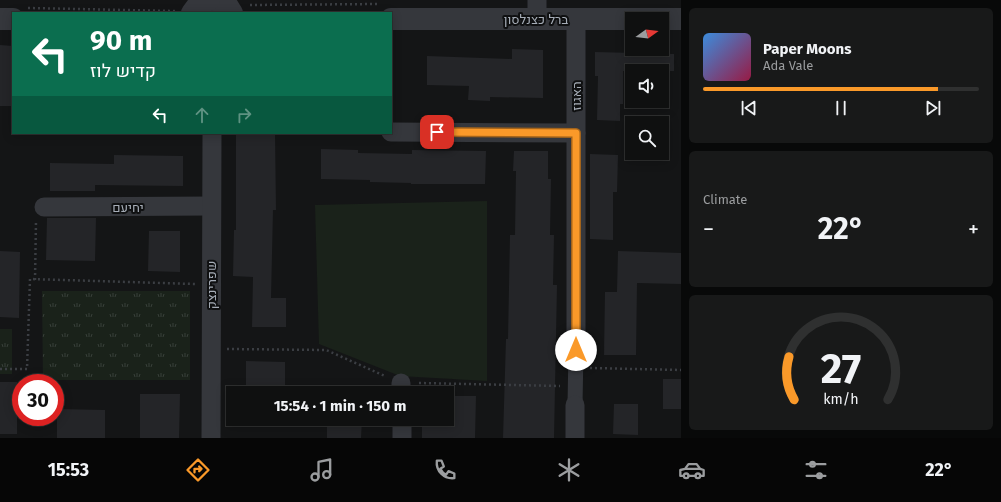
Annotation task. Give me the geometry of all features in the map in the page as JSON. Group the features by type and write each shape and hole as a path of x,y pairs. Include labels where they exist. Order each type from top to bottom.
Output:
{"street":[{"path":"215,0 227,6 231,12"},
{"name":"ברל כצנלסון","path":"392,19 537,9 576,19 681,18"},
{"path":"0,19 12,16"},
{"name":"האגוז","path":"575,438 576,19"},
{"path":"392,132 576,133"},
{"name":"שפרינצק","path":"211,438 212,134"},
{"name":"יחיעם","path":"40,211 211,206"},
{"path":"402,426 402,438"}],"path":[{"path":"78,12 198,8"},
{"path":"34,280 40,211"},
{"path":"0,369 27,369 30,279 211,284"},
{"path":"576,359 681,370"}],"green space":[{"path":"487,201 487,381 400,376 319,344 315,205"},
{"path":"42,291 190,291 190,380 64,380 64,374 43,374"},
{"path":"0,329 12,329 12,374 0,374"}],"building":[{"path":"0,45 12,46 12,106 0,106"},
{"path":"512,49 543,50 543,98 490,97 490,101 468,100 469,86 427,85 427,56 512,59"},
{"path":"595,52 625,53 625,56 669,56 669,54 674,54 674,71 669,71 669,64 625,64 625,71 623,71 623,104 620,104 620,121 597,120 598,76 595,76"},
{"path":"236,134 275,134 276,210 273,210 271,298 286,298 286,327 252,327 253,277 233,276 234,230 236,230"},
{"path":"321,149 358,150 358,153 412,154 412,150 486,151 485,184 411,184 370,182 370,180 321,179"},
{"path":"514,151 548,151 548,179 551,179 550,235 554,235 553,285 557,285 554,438 503,438 506,339 508,339 510,235 515,235 516,171 513,171"},
{"path":"590,154 618,155 617,192 613,192 613,240 590,239"},
{"path":"114,155 183,156 183,186 95,185 95,191 50,191 50,163 114,164"},
{"path":"47,218 96,218 95,261 46,260"},
{"path":"149,231 180,231 180,272 148,271"},
{"path":"0,251 20,252 19,318 0,317"},
{"path":"618,251 681,253 681,284 637,283 636,355 604,355 605,292 617,292"},
{"path":"246,361 285,362 285,386 246,386"},
{"path":"663,379 681,379 681,409 663,409"},
{"path":"0,382 12,382 12,426 17,426 17,434 0,434"},
{"path":"140,394 180,394 179,438 140,438"},
{"path":"454,396 476,396 475,438 422,438 422,426 454,426"},
{"path":"614,404 638,404 638,435 613,434"},
{"path":"64,409 105,410 105,438 57,438 57,426 64,426"},
{"path":"327,426 362,426 361,438 327,438"}],"route":[{"path":"437,132 576,133 576,350"}]}
